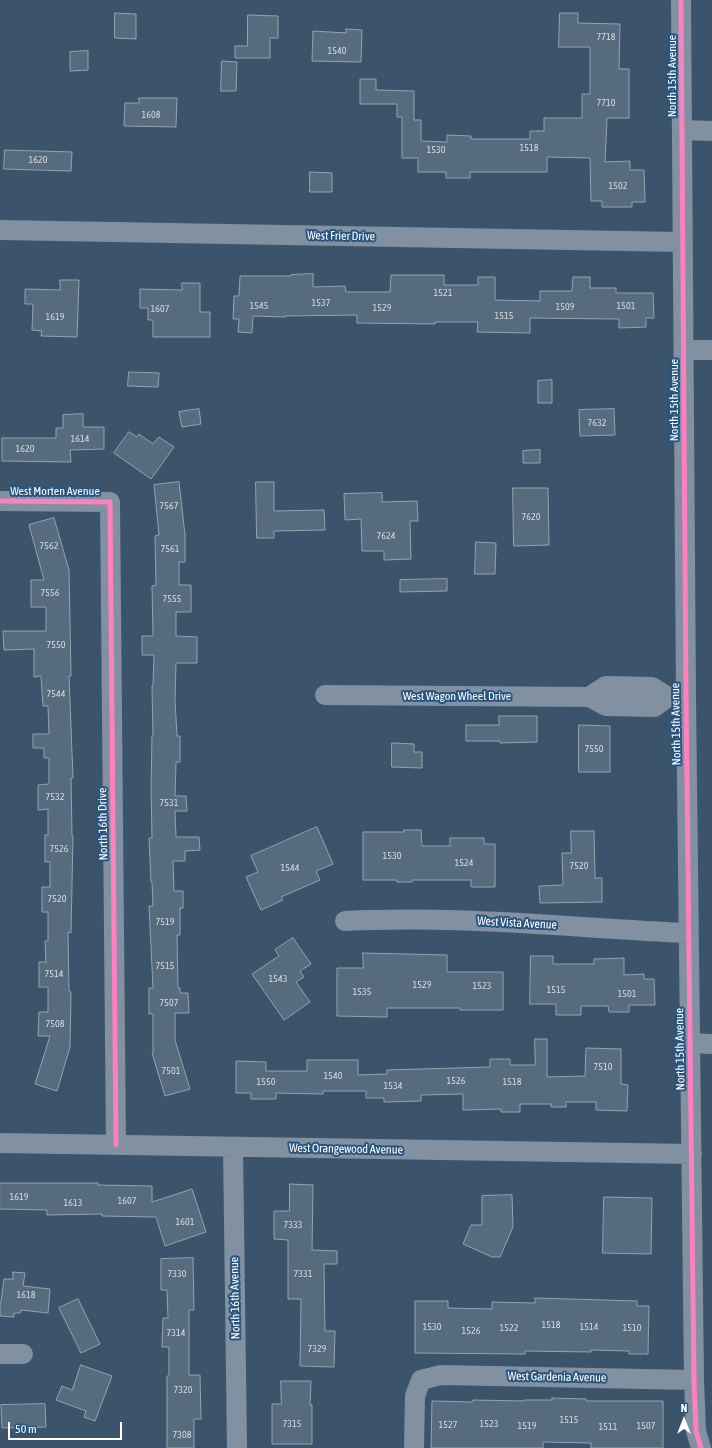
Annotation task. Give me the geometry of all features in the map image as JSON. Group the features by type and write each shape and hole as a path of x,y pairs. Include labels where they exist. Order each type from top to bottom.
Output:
{"street":[{"name":"North 15th Avenue","path":"681,0 684,350 677,697 688,933 694,1380 697,1442"},
{"path":"682,130 712,131"},
{"name":"West Frier Drive","path":"0,230 682,242"},
{"path":"684,350 712,350"},
{"name":"West Morten Avenue","path":"0,501 110,502"},
{"name":"North 16th Drive","path":"110,502 116,1145"},
{"path":"589,697 606,686 625,686 652,687 677,697"},
{"path":"624,706 625,686"},
{"name":"West Wagon Wheel Drive","path":"324,695 589,697 606,706 654,707 677,697"},
{"name":"West Vista Avenue","path":"345,921 381,919 478,921 688,933"},
{"path":"690,1043 712,1044"},
{"name":"West Orangewood Avenue","path":"0,1143 692,1154"},
{"name":"North 16th Avenue","path":"233,1147 236,1448"},
{"path":"0,1354 22,1354"},
{"name":"West Gardenia Avenue","path":"414,1448 415,1396 421,1380 441,1375 694,1380"}],"building":[{"path":"115,13 136,14 136,39 115,38"},
{"path":"560,13 578,13 578,23 620,24 619,69 629,69 629,118 607,118 605,162 630,161 630,170 644,170 645,202 632,202 632,207 602,207 602,201 591,201 590,158 547,157 547,172 470,172 470,178 446,178 446,172 418,172 418,158 402,158 402,117 397,117 397,104 360,104 360,79 376,79 376,90 414,91 414,120 421,120 421,141 447,142 447,135 471,136 471,139 530,139 530,131 544,131 544,118 582,118 582,94 590,94 590,47 559,47"},
{"path":"248,15 278,16 278,38 270,38 270,58 235,58 235,46 247,46"},
{"path":"346,29 362,30 361,62 312,61 313,31 346,33"},
{"path":"88,51 88,70 70,71 70,52"},
{"path":"222,61 237,62 236,91 221,91"},
{"path":"139,98 177,98 176,127 124,126 125,103 139,103"},
{"path":"5,150 72,152 71,171 4,169"},
{"path":"310,172 332,173 332,192 310,192"},
{"path":"313,274 313,287 345,286 346,292 390,292 391,275 444,275 444,285 478,285 478,277 495,277 495,300 540,301 540,291 572,291 573,277 590,277 590,288 616,288 616,293 653,293 654,318 646,318 646,327 619,328 619,319 530,318 530,333 477,332 478,322 435,322 435,324 357,323 357,315 285,317 253,316 252,333 238,332 239,319 233,319 234,296 239,296 240,276 291,276"},
{"path":"60,280 79,280 77,337 41,336 42,331 32,330 33,304 25,304 25,289 60,290"},
{"path":"182,283 200,283 200,312 210,312 210,337 153,337 153,320 148,320 148,308 140,308 140,289 182,290"},
{"path":"129,372 159,373 158,387 128,386"},
{"path":"552,380 552,403 538,403 538,381"},
{"path":"199,409 201,424 182,427 179,412"},
{"path":"614,409 615,435 580,436 579,410"},
{"path":"83,414 83,427 104,427 104,449 70,450 71,462 2,461 2,438 56,438 56,428 63,428 63,415"},
{"path":"129,432 137,437 139,434 153,444 159,437 174,447 151,479 114,453"},
{"path":"540,450 540,463 523,463 523,451"},
{"path":"179,482 185,535 185,562 179,562 179,585 191,585 191,612 176,612 176,636 197,637 197,663 176,663 175,700 177,736 180,736 180,762 176,762 175,796 186,796 187,811 175,811 176,837 199,837 200,850 185,851 185,861 173,861 174,891 183,891 183,908 180,908 180,935 177,935 178,988 180,988 180,993 188,993 189,1013 175,1013 175,1040 190,1089 165,1096 152,1053 153,1014 149,1014 149,988 153,988 149,906 153,906 149,838 152,838 152,686 154,655 142,655 142,636 153,636 152,586 156,585 155,536 159,535 154,485"},
{"path":"256,482 274,482 274,511 324,510 325,530 274,531 274,538 257,538"},
{"path":"513,488 548,488 549,545 514,546"},
{"path":"382,493 382,502 417,501 418,521 410,521 411,559 384,560 384,551 362,551 361,519 345,520 344,494"},
{"path":"54,518 69,570 71,676 69,676 73,778 71,778 73,836 71,933 68,932 69,991 71,992 70,1047 57,1091 35,1084 50,1036 38,1036 39,1012 48,1012 48,987 39,987 39,962 46,962 45,941 48,941 48,912 42,912 42,887 50,887 50,862 45,862 45,835 48,835 48,809 38,810 38,785 49,784 49,758 44,758 44,748 33,748 33,734 49,734 48,706 43,706 41,676 34,677 34,649 4,650 3,631 46,631 46,607 31,607 31,580 44,580 29,525"},
{"path":"476,542 496,543 495,574 475,574"},
{"path":"447,579 447,591 400,592 400,580"},
{"path":"499,716 537,716 537,742 500,743 500,741 466,741 466,725 499,725"},
{"path":"579,725 610,726 610,772 579,772"},
{"path":"392,743 414,744 414,752 422,752 422,768 392,767"},
{"path":"317,827 333,864 316,871 320,880 281,897 283,900 261,910 246,877 258,872 251,856"},
{"path":"404,830 421,830 422,846 450,846 450,838 484,838 484,844 495,844 495,887 471,887 471,880 412,880 412,882 397,882 397,880 363,880 363,832 404,832"},
{"path":"571,831 594,831 595,878 602,878 602,902 540,903 539,886 563,885 562,853 571,853"},
{"path":"293,938 311,964 300,971 304,977 296,982 310,1002 284,1020 252,974 279,956 275,950"},
{"path":"363,953 447,955 447,972 503,972 503,1010 460,1010 460,1008 387,1008 387,1017 337,1016 337,968 363,968"},
{"path":"531,956 553,956 553,964 594,964 594,959 624,958 624,975 644,974 644,979 654,979 655,1005 629,1005 629,1012 609,1012 608,1006 581,1006 581,1015 556,1015 556,1004 530,1004"},
{"path":"535,1039 547,1039 547,1077 585,1076 586,1048 621,1049 621,1084 628,1085 627,1111 596,1110 596,1102 566,1102 566,1107 551,1107 551,1104 520,1104 520,1112 501,1112 501,1109 463,1110 463,1094 421,1095 421,1101 384,1102 384,1098 366,1098 366,1091 323,1091 323,1094 276,1093 276,1099 251,1099 251,1093 236,1093 236,1061 266,1062 266,1071 307,1071 307,1060 358,1060 358,1075 387,1074 387,1070 490,1067 490,1059 510,1059 510,1065 535,1065"},
{"path":"0,1183 98,1183 98,1185 152,1186 152,1202 192,1189 206,1232 165,1246 156,1217 102,1216 102,1214 47,1215 47,1210 0,1209"},
{"path":"290,1184 313,1185 312,1250 337,1251 337,1264 324,1264 325,1331 335,1331 334,1367 300,1366 301,1299 288,1299 288,1240 274,1239 274,1211 289,1211"},
{"path":"512,1195 513,1227 500,1257 492,1257 463,1244 471,1225 482,1225 482,1196"},
{"path":"604,1197 652,1198 651,1254 603,1253"},
{"path":"193,1258 194,1310 189,1310 189,1375 200,1375 201,1419 194,1419 194,1448 167,1448 167,1376 169,1376 169,1347 162,1347 163,1318 168,1318 167,1290 161,1290 161,1259"},
{"path":"13,1272 25,1273 23,1286 50,1289 48,1313 21,1310 20,1313 14,1313 14,1317 0,1316 0,1302 4,1279 13,1279"},
{"path":"535,1298 637,1301 637,1306 649,1306 648,1354 629,1354 629,1351 591,1350 591,1352 525,1351 525,1354 415,1353 415,1301 448,1301 448,1308 492,1309 492,1302 535,1303"},
{"path":"78,1299 100,1344 81,1353 59,1308"},
{"path":"81,1365 112,1376 95,1421 84,1417 86,1411 56,1400 62,1386 72,1390"},
{"path":"281,1381 311,1381 310,1405 312,1405 312,1444 272,1444 272,1404 281,1404"},
{"path":"552,1398 586,1399 586,1401 663,1401 663,1448 591,1448 591,1443 543,1442 543,1448 431,1448 432,1401 524,1401 552,1400"},
{"path":"45,1404 46,1427 2,1428 1,1405"}],"cycle path":[{"path":"681,0 686,696 694,1380 696,1431 701,1448"},
{"path":"0,501 110,502 116,1145"}]}
